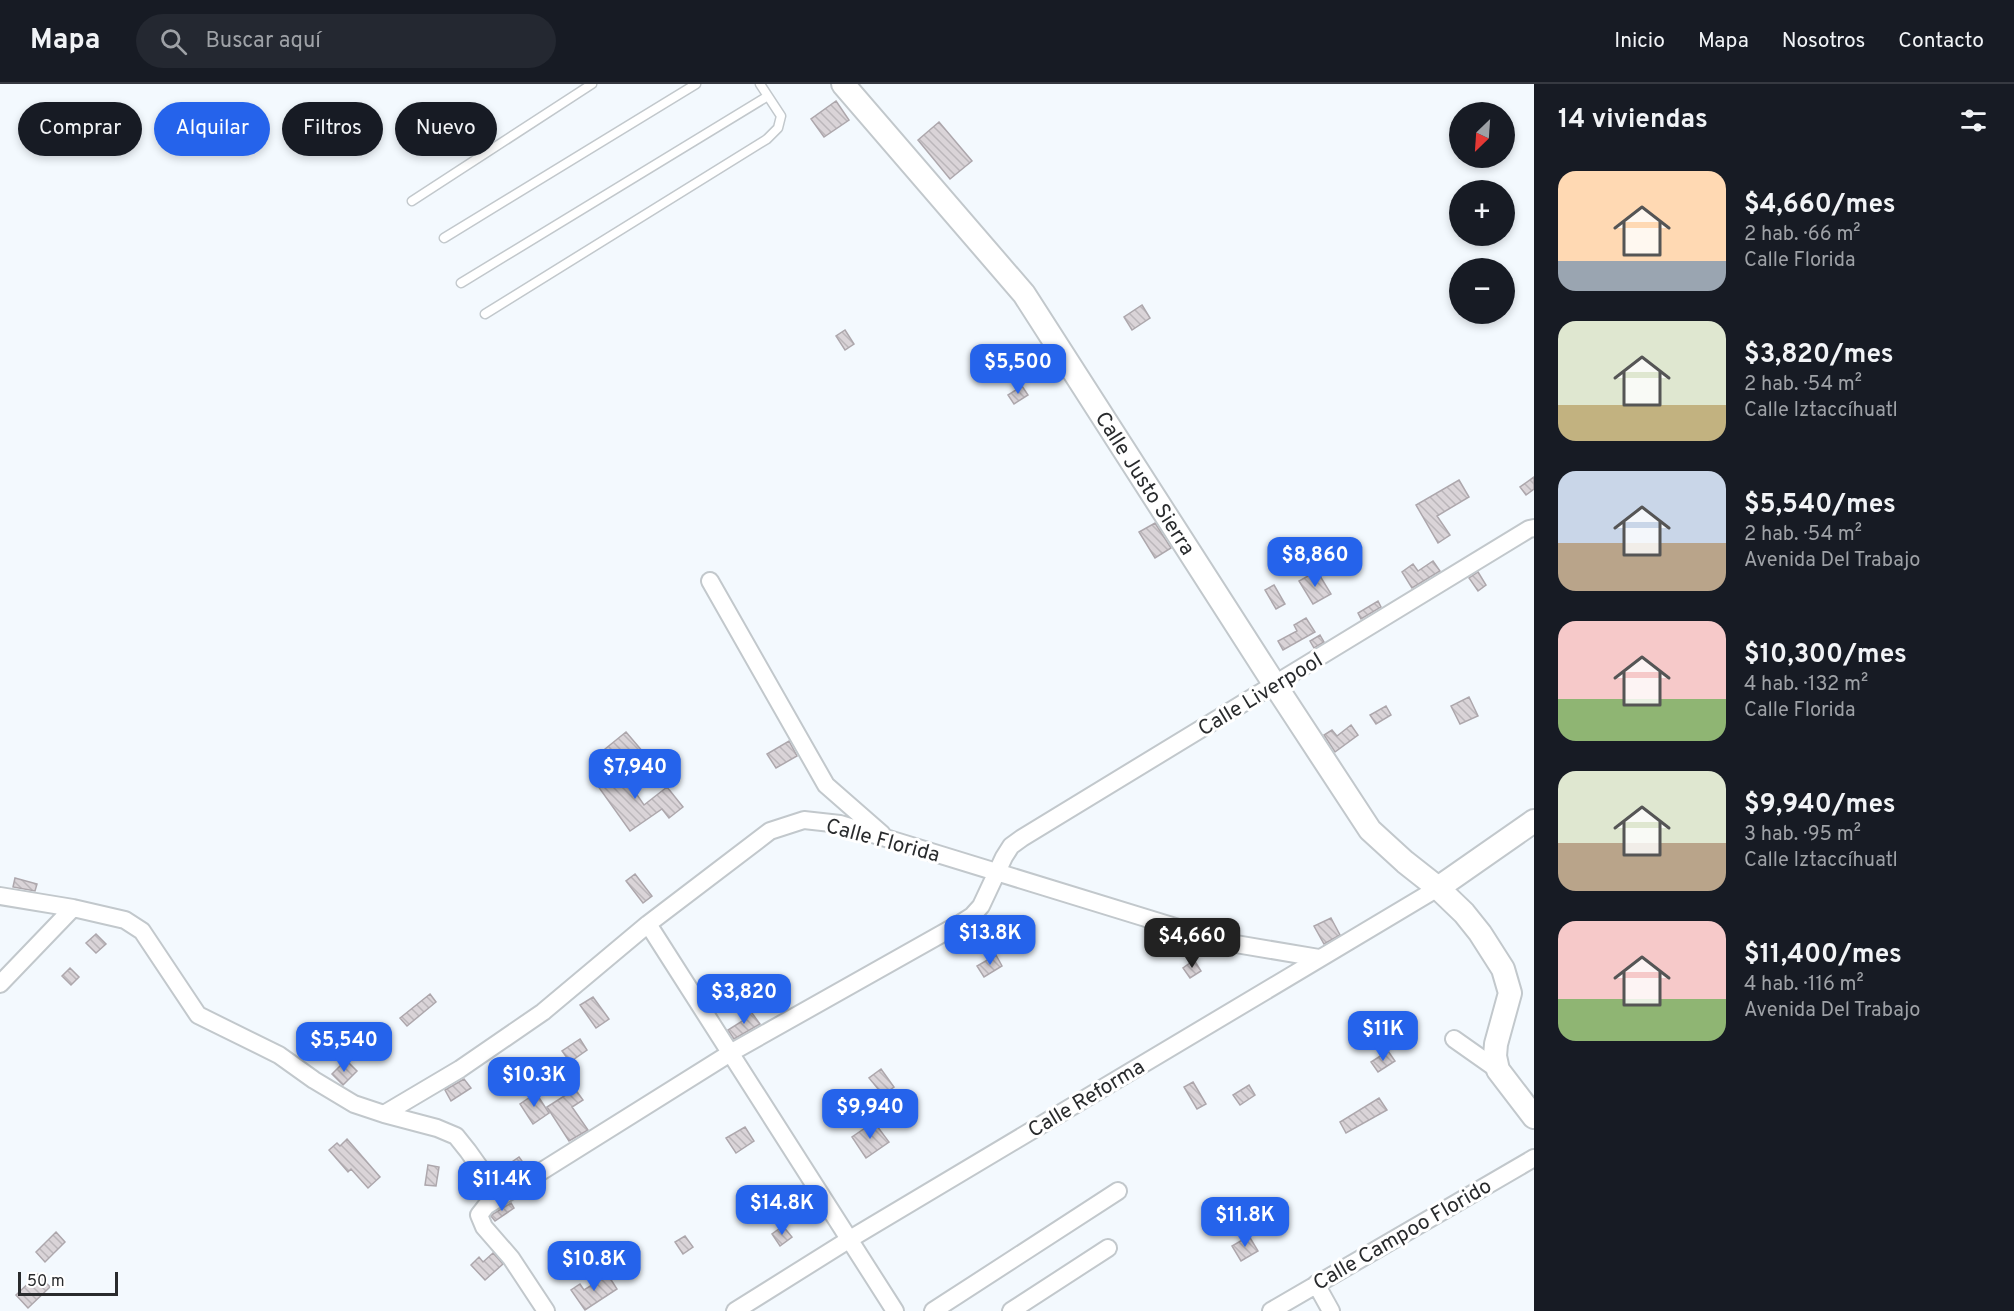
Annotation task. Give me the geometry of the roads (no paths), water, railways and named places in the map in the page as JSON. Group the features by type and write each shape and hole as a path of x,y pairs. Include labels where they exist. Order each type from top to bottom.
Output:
{"street":[{"name":"Calle Justo Sierra","path":"843,84 1024,294 1370,830 1464,913 1503,969 1510,993 1496,1044 1495,1056 1498,1070"},
{"name":"Calle Liverpool","path":"546,1311 512,1258 484,1227 479,1215 486,1206 732,1052 967,920 981,906 1011,846 1022,838 1275,686 1528,529 1534,528"},
{"path":"710,581 826,785 887,839"},
{"name":"Calle Florida","path":"384,1114 460,1069 543,1012 648,924 770,831 804,820 840,824 1224,942 1319,958"},
{"path":"1438,888 1534,821"},
{"name":"Calle Reforma","path":"735,1311 850,1239 1438,888"},
{"path":"0,896 73,908 125,920 142,931 198,1015 279,1055 354,1104 437,1128 456,1136 500,1196"},
{"path":"0,984 73,908"},
{"path":"648,924 732,1052 895,1311"},
{"path":"1454,1039 1498,1070 1534,1117"},
{"name":"Calle Campoo Florido","path":"1271,1311 1534,1158"},
{"path":"933,1311 1118,1191"},
{"path":"1011,1311 1108,1248"},
{"path":"1316,1284 1331,1311"}],"lane":[{"path":"412,201 592,84"},
{"path":"444,238 696,84"},
{"path":"485,314 767,139 778,128 780,116 760,84"},
{"path":"461,283 768,96"}]}
